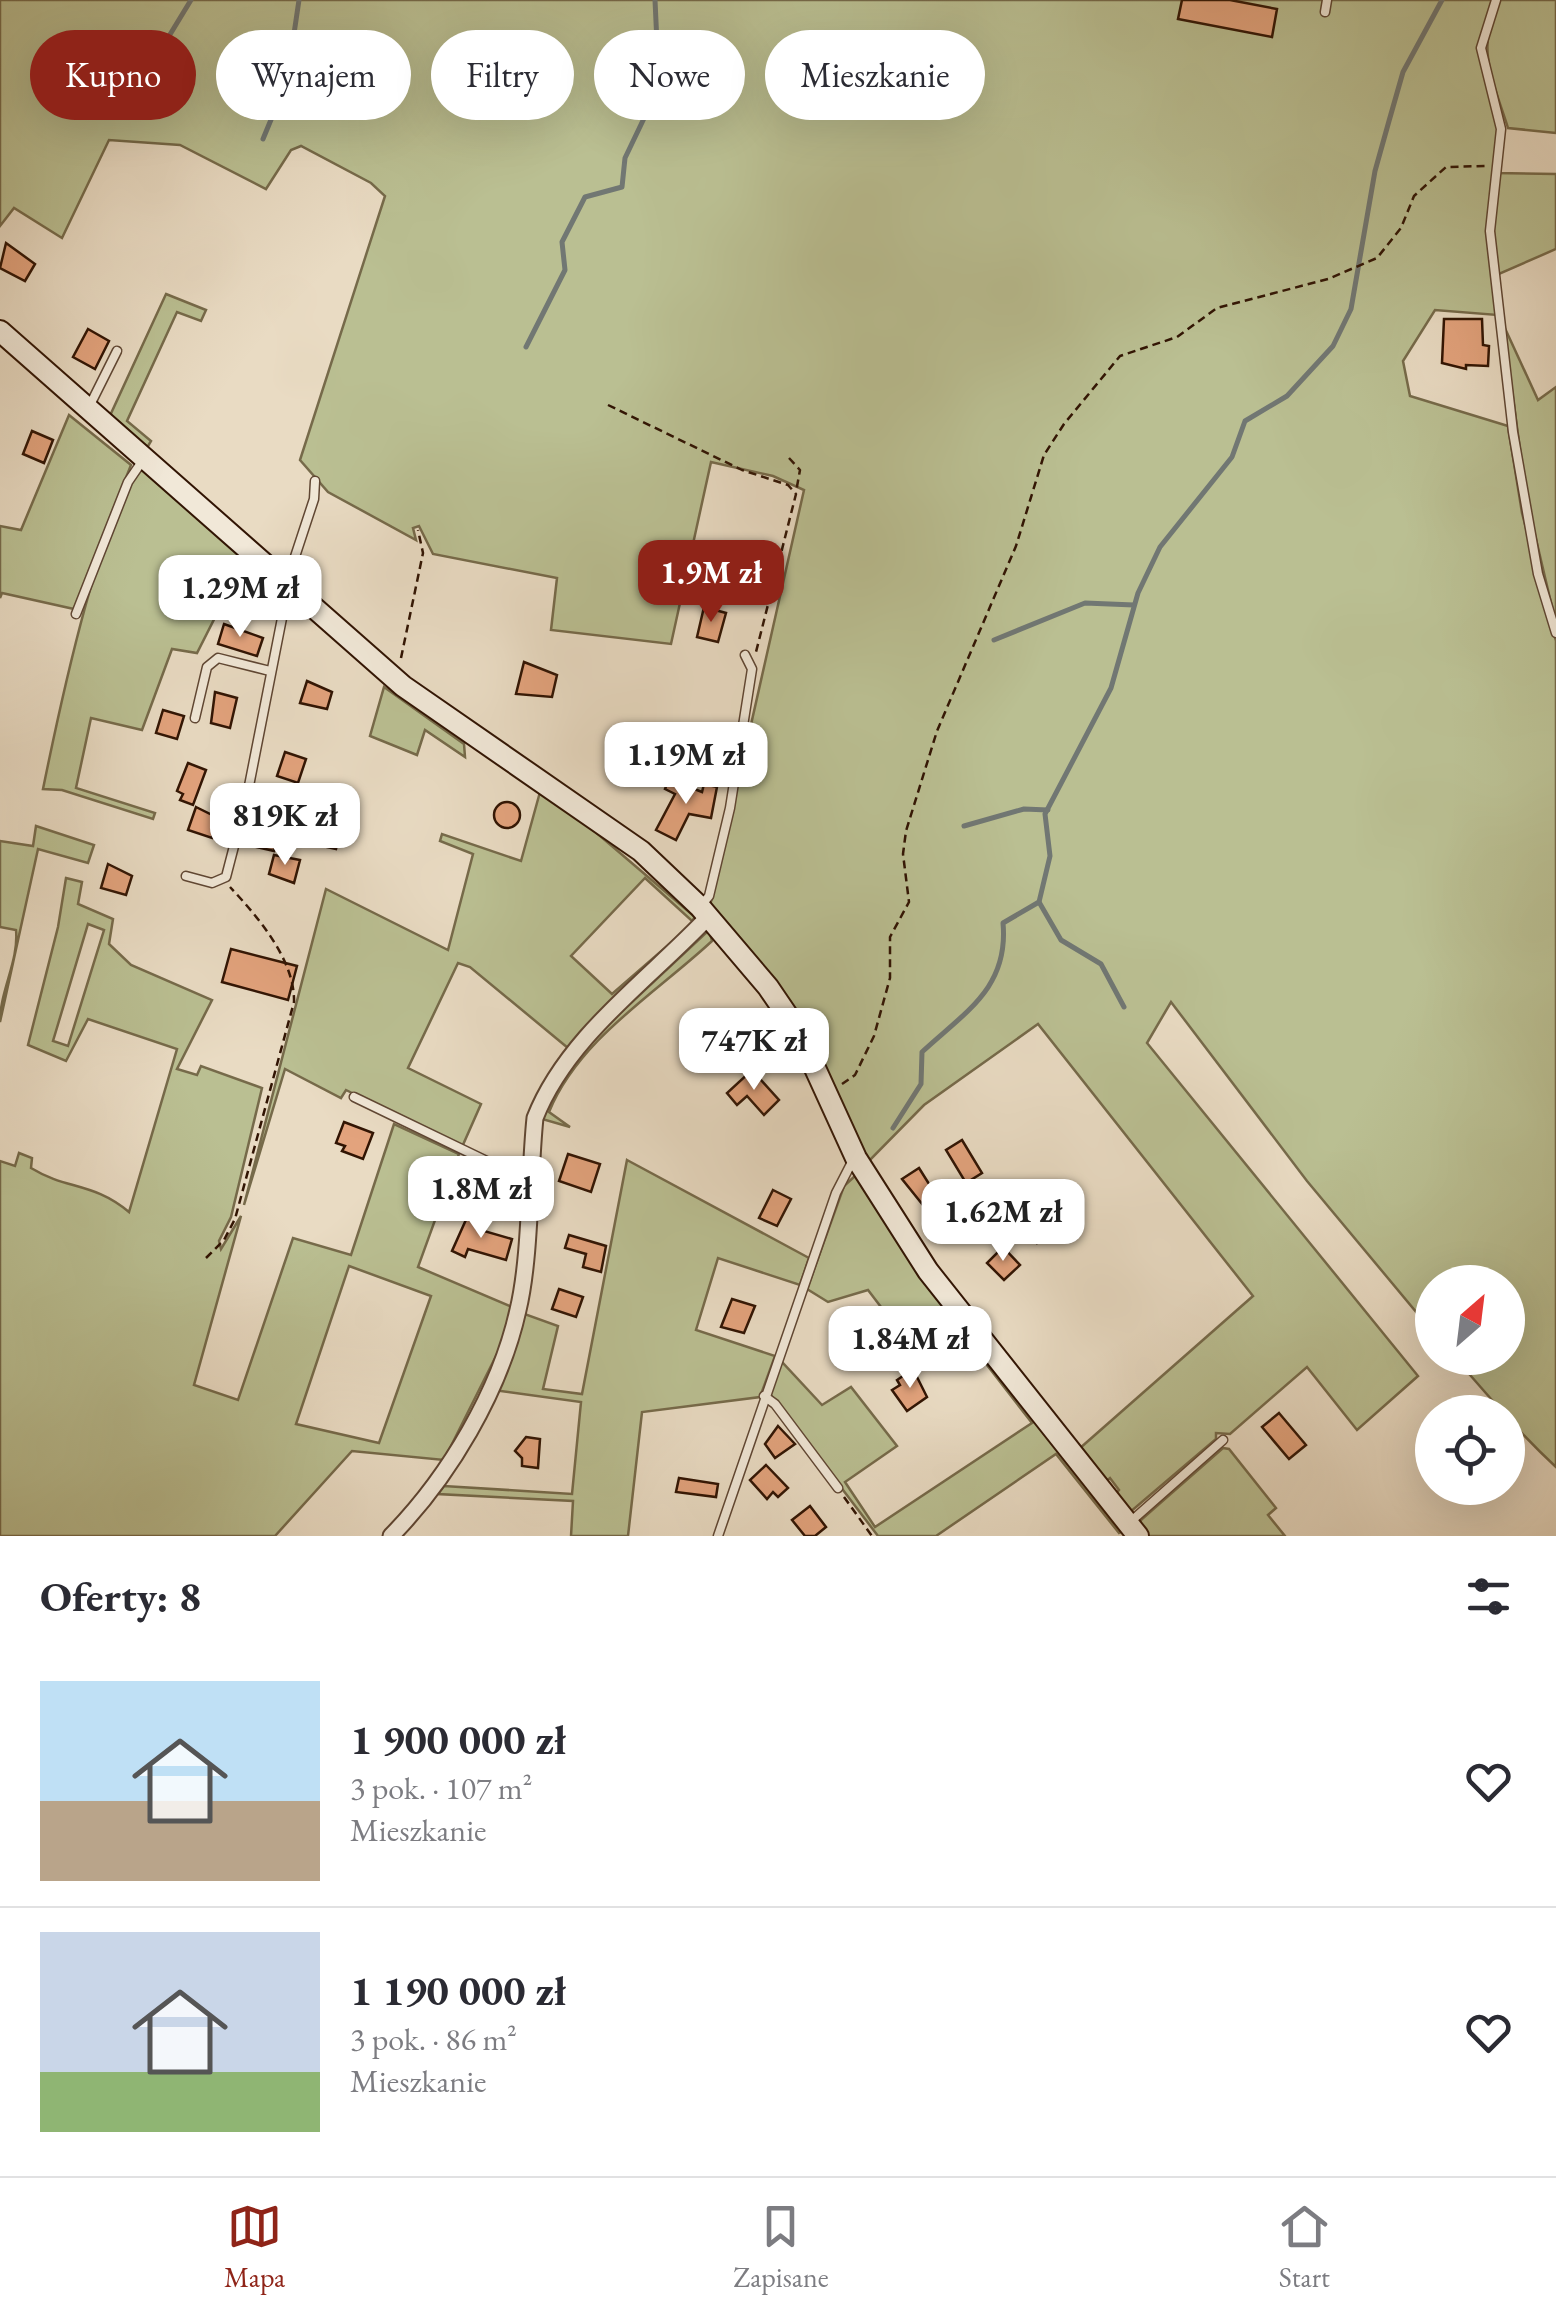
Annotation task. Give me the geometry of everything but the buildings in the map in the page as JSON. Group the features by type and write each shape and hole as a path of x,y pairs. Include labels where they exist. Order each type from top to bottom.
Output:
{"street":[{"path":"2,339 395,679 641,851 705,912 788,1016 856,1158 928,1270 1133,1530"},
{"path":"392,1536 437,1482 489,1388 518,1310 535,1118 566,1059 705,912"}],"lane":[{"path":"1325,12 1327,0"},
{"path":"1496,0 1481,48 1499,113 1501,142 1490,231 1512,432 1538,574 1556,633"},
{"path":"87,411 117,351"},
{"path":"76,614 128,482 143,460"},
{"path":"186,876 212,883 222,878 247,796 270,670 315,481"},
{"path":"705,912 723,838 752,668 745,655"},
{"path":"195,718 207,668 218,658 270,670"},
{"path":"354,1097 528,1181"},
{"path":"718,1536 841,1180 856,1158"},
{"path":"764,1396 775,1404 838,1488"},
{"path":"1133,1530 1224,1440"}],"path":[{"path":"828,1094 855,1075 874,1036 890,978 890,936 909,902 903,854 906,831 937,730 1016,546 1044,454 1120,356 1177,337 1217,308 1328,279 1377,258 1400,228 1414,196 1446,168 1496,166"},
{"path":"608,405 742,470 788,485 796,494"},
{"path":"752,668 796,494 800,470 789,458"},
{"path":"395,679 423,552 418,530"},
{"path":"206,1258 235,1218 294,1002 288,969 250,908 222,878"},
{"path":"838,1488 872,1536"}],"green space":[{"path":"0,0 1496,0 1482,36 1499,113 1495,173 1556,174 1556,249 1494,276 1497,315 1435,310 1403,361 1410,396 1508,426 1522,513 1556,641 1556,1467 1525,1436 1525,1395 1488,1395 1470,1375 1525,1375 1525,1265 1415,1265 1415,1311 1307,1181 1171,1002 1147,1043 1418,1376 1357,1430 1307,1367 1230,1434 1216,1433 1216,1439 1129,1513 1115,1495 1119,1490 1110,1478 1104,1483 1079,1449 1253,1296 1038,1024 924,1105 868,1162 710,906 804,490 773,476 711,462 671,644 551,630 557,578 433,554 419,526 413,528 416,540 328,492 300,460 385,196 371,183 301,146 291,150 266,189 180,145 109,140 62,238 14,208 0,226"},
{"path":"1500,0 1556,0 1556,133 1508,128 1492,80 1487,49 1492,17"},
{"path":"166,294 206,310 201,321 177,312 127,421 151,441 144,453 108,420"},
{"path":"1503,324 1538,400 1556,387 1556,624 1527,501"},
{"path":"69,415 131,465 74,609 2,593 0,598 0,526 21,530"},
{"path":"142,469 245,558 197,653 172,649 142,730 91,718 76,788 155,813 153,819 62,790 43,789 96,571 126,492"},
{"path":"384,687 464,744 465,757 425,730 417,755 370,736"},
{"path":"540,792 565,806 695,917 692,921 645,878 571,956 612,994 681,934 568,1048 470,967 458,963 408,1068 481,1104 462,1147 346,1090 341,1098 285,1069 244,1205 326,889 448,950 473,854 440,841 442,834 521,861"},
{"path":"36,826 94,845 88,863 38,849 0,1022 16,930 0,927 0,841 33,846"},
{"path":"66,878 82,882 78,904 113,919 109,944 131,965 212,1000 177,1069 197,1075 201,1066 262,1088 231,1217 219,1241 221,1249 241,1216 194,1385 238,1400 293,1238 351,1255 394,1124 459,1154 418,1267 512,1307 500,1348 444,1460 352,1451 275,1536 0,1536 0,1161 15,1166 19,1153 32,1158 31,1168 104,1196 129,1212 177,1049 88,1019 66,1061 28,1045 58,927","holes":["88,924 104,930 68,1046 53,1041","349,1266 431,1296 379,1443 296,1424"]},
{"path":"709,930 712,941 620,1019 562,1086 549,1112 570,1127 542,1119 555,1087 601,1031"},
{"path":"627,1160 809,1258 800,1285 718,1258 696,1330 775,1356 760,1397 642,1412 628,1536 571,1536 573,1501 438,1494 444,1486 572,1494 581,1402 493,1390 522,1313 558,1326 543,1389 582,1394"},
{"path":"855,1176 899,1241 1125,1530 1119,1533 1056,1454 936,1536 878,1536 770,1394 781,1361 822,1405 851,1387 897,1446 845,1482 875,1527 1032,1423 949,1316 910,1345 868,1290 828,1302 807,1289 844,1186"},
{"path":"1223,1448 1229,1449 1276,1508 1268,1515 1285,1536 1147,1536 1138,1524 1142,1519"}],"waterway":[{"path":"173,30 191,0"},
{"path":"263,139 287,81 299,0"},
{"path":"526,347 565,270 562,242 585,197 622,187 625,158 659,87 655,0"},
{"path":"893,1128 921,1084 922,1052 968,1011 991,982 1003,946 1003,923 1039,902 1050,856 1045,814 1111,688 1138,593 1160,547 1232,457 1245,421 1287,396 1333,346 1351,309 1375,171 1403,72 1442,0"},
{"path":"994,640 1085,603 1134,605"},
{"path":"964,826 1024,809 1048,810"},
{"path":"1039,902 1061,940 1101,964 1124,1007"}]}
